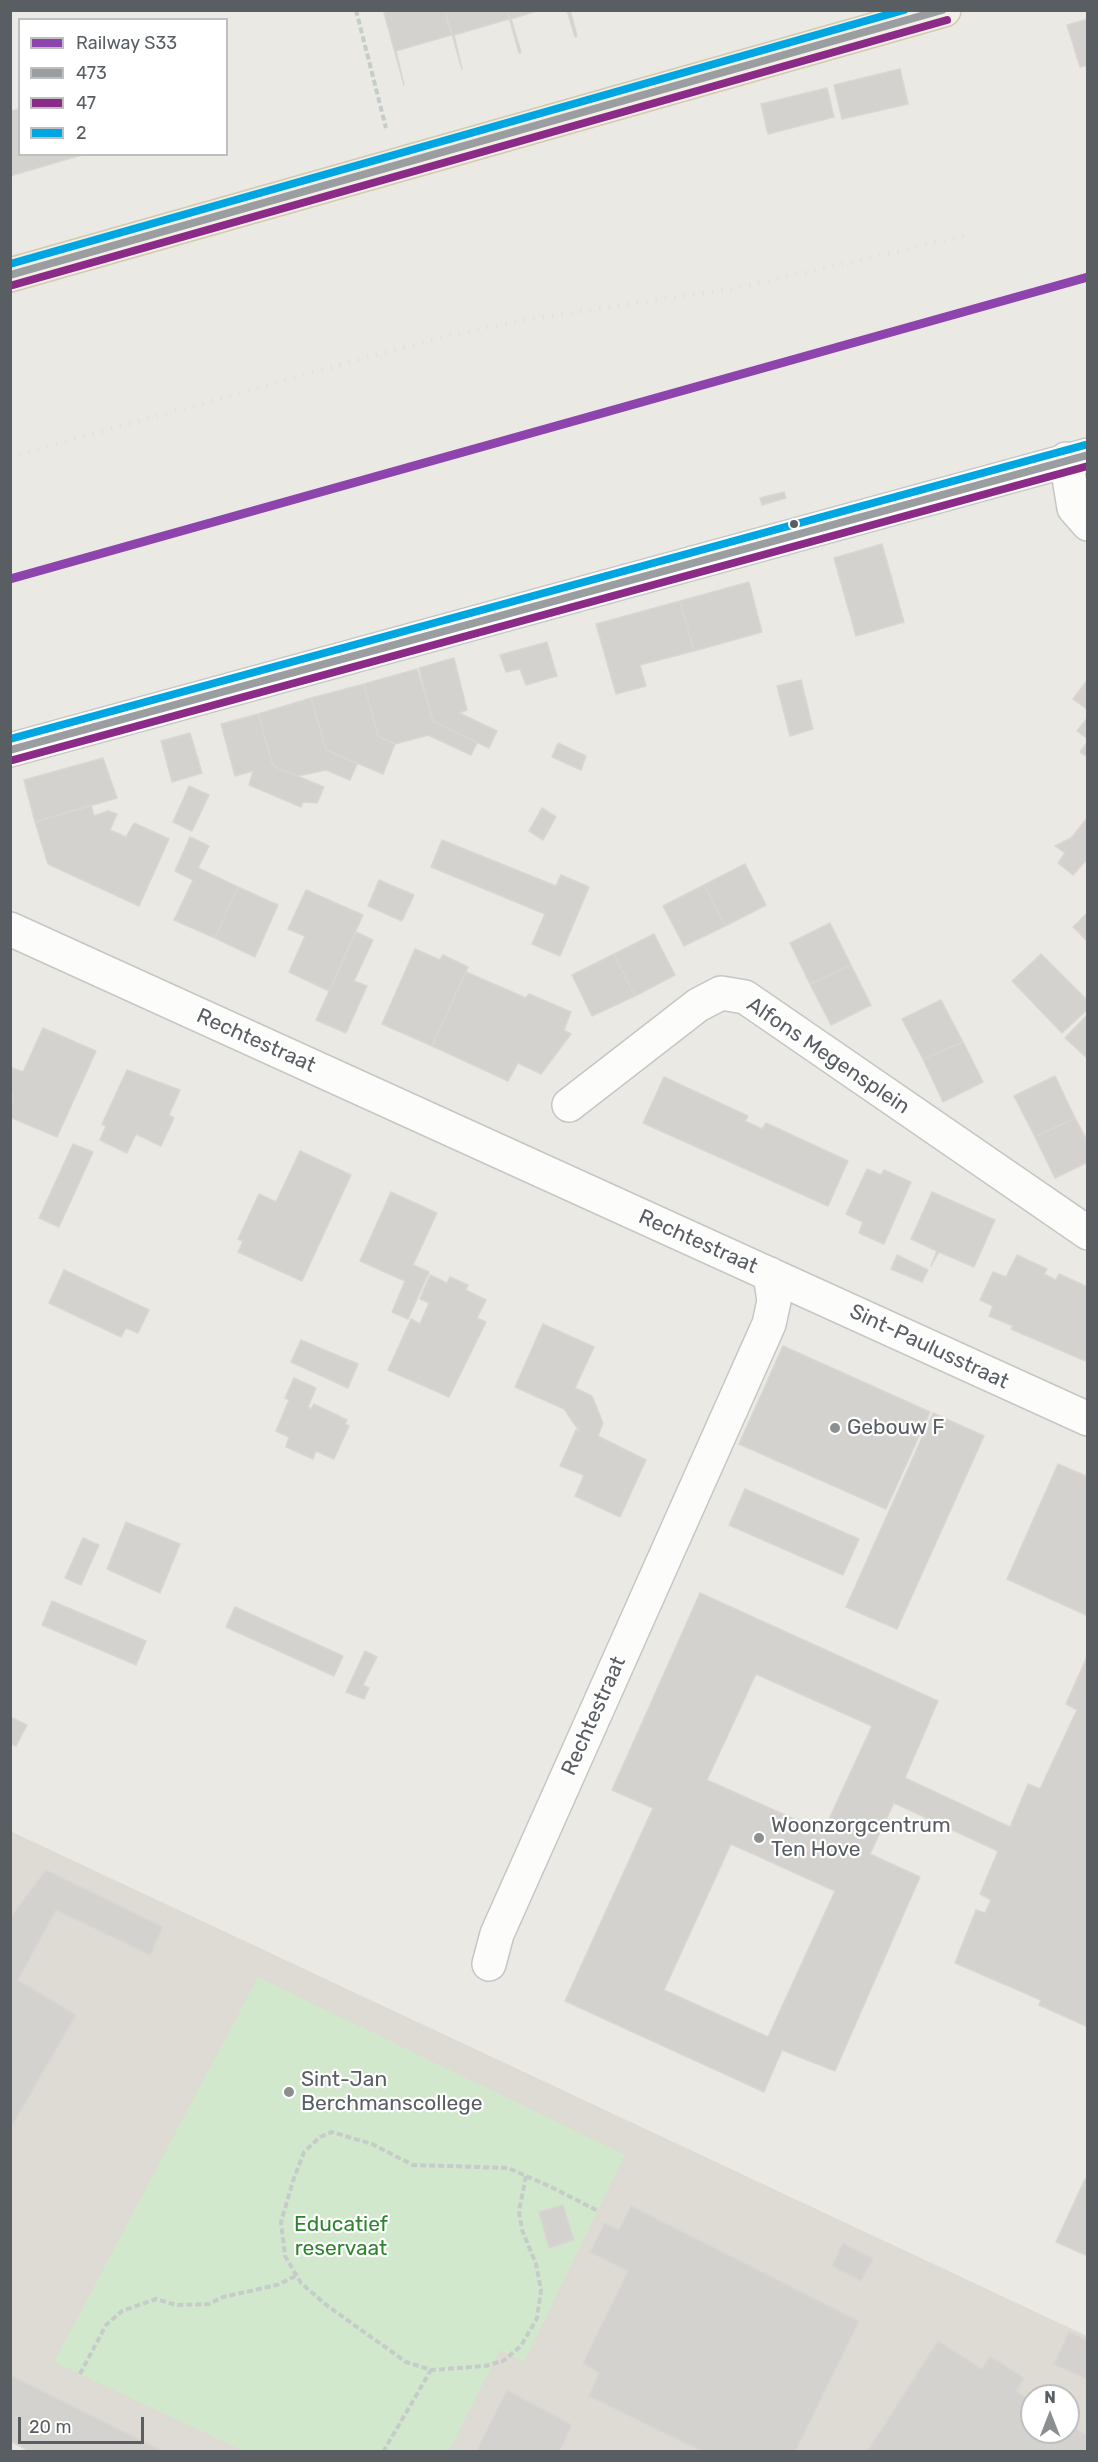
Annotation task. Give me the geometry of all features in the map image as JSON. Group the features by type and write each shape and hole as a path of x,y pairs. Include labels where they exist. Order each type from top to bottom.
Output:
{"main road":[{"path":"10,274 925,13"}],"street":[{"path":"10,750 1077,457 1074,508 1088,525"},
{"name":"Rechtestraat","path":"10,929 770,1274 774,1301 769,1324 497,1934 489,1964"},
{"name":"Alfons Megensplein","path":"569,1105 698,1005 721,993 746,997 1088,1233"},
{"name":"Sint-Paulusstraat","path":"770,1274 1088,1419"}],"path":[{"path":"356,10 396,164"},
{"path":"526,2176 519,2211 522,2230 536,2264 542,2290 537,2318 521,2346 503,2361 484,2366 431,2370 406,2362 325,2304 296,2276 285,2256 280,2222 304,2152 326,2134 332,2132 354,2137 412,2165 508,2168 526,2176 598,2211"},
{"path":"80,2374 106,2325 122,2312 156,2299 176,2305 209,2304 223,2297 277,2285 296,2276"},
{"path":"383,2451 431,2370"}],"shaded area":[{"name":"Sint-Jan Berchmanscollege","path":"10,1831 1087,2336 1087,2451 30,2452 11,2442"}],"green space":[{"name":"Educatief reservaat","path":"258,1977 625,2155 524,2362 500,2350 449,2451 244,2451 54,2362"}],"building":[{"path":"392,10 445,10 451,35 396,51 404,85 384,13"},
{"path":"445,10 507,10 509,19 454,35 462,69"},
{"path":"507,10 540,10 511,19 521,52 519,53"},
{"path":"567,10 570,10 577,36 575,37"},
{"path":"1088,19 1088,65 1080,67 1067,25"},
{"path":"900,69 908,104 842,119 834,85"},
{"path":"827,88 834,117 768,134 761,104"},
{"path":"18,109 18,156 78,156 10,176 10,111"},
{"path":"784,492 786,498 762,505 760,498"},
{"path":"882,544 904,622 856,636 834,558"},
{"path":"749,582 762,632 694,651 680,601"},
{"path":"680,601 694,651 640,665 646,686 616,694 596,624"},
{"path":"547,642 557,676 526,685 520,669 506,672 500,655"},
{"path":"454,658 467,710 459,713 497,731 489,748 433,721 419,668"},
{"path":"417,669 433,721 477,743 471,755 428,735 395,744 378,736 364,684"},
{"path":"1088,679 1088,710 1073,699"},
{"path":"801,680 813,729 790,736 777,686"},
{"path":"364,684 378,736 395,744 383,774 326,750 311,698"},
{"path":"311,698 326,750 357,764 350,780 326,770 298,776 273,766 258,714"},
{"path":"258,714 273,766 324,787 317,803 303,802 301,807 249,785 253,771 235,776 221,724"},
{"path":"1088,717 1088,739 1077,731"},
{"path":"190,733 202,773 172,782 161,741"},
{"path":"1088,741 1088,757 1080,752"},
{"path":"558,743 586,756 581,770 552,757"},
{"path":"103,758 117,798 35,822 24,780"},
{"path":"189,786 209,795 192,831 173,822"},
{"path":"91,805 94,816 108,811 117,814 110,830 126,837 134,823 169,839 139,906 48,864 35,822"},
{"path":"542,808 556,817 543,840 529,831"},
{"path":"1088,817 1088,858 1073,875 1058,863 1065,853 1055,846 1071,838"},
{"path":"190,837 209,846 198,868 238,887 215,938 174,920 193,880 175,871"},
{"path":"442,840 556,886 561,875 589,887 560,956 532,944 545,914 431,867"},
{"path":"745,864 766,905 725,926 704,885"},
{"path":"379,880 414,895 402,921 368,906"},
{"path":"704,885 725,926 684,946 663,906"},
{"path":"238,887 278,905 255,957 215,938"},
{"path":"306,890 363,915 329,991 289,972 305,936 288,929"},
{"path":"1088,912 1088,942 1073,927"},
{"path":"830,923 851,965 810,984 790,943"},
{"path":"356,932 373,940 354,981 367,986 346,1033 316,1020"},
{"path":"654,934 675,975 635,996 614,954"},
{"path":"415,949 440,960 443,955 468,967 432,1046 382,1024"},
{"path":"614,954 635,996 592,1016 572,975"},
{"path":"1041,954 1088,1001 1088,1009 1062,1033 1012,981"},
{"path":"851,965 871,1005 831,1025 810,984"},
{"path":"466,972 526,998 529,994 571,1012 564,1030 571,1034 541,1074 518,1063 508,1081 432,1046"},
{"path":"941,1000 963,1042 923,1059 902,1019"},
{"path":"1088,1014 1088,1059 1065,1038"},
{"path":"43,1028 96,1051 57,1137 10,1117 13,1094 10,1093 10,1070 12,1068 23,1072"},
{"path":"963,1042 983,1082 943,1102 923,1059"},
{"path":"127,1070 180,1090 169,1115 174,1118 161,1146 136,1134 127,1153 100,1140 106,1126 102,1124"},
{"path":"1055,1076 1075,1118 1035,1137 1014,1096"},
{"path":"664,1077 748,1116 745,1121 762,1129 766,1123 848,1161 828,1206 643,1123"},
{"path":"1075,1118 1088,1142 1088,1162 1055,1178 1035,1137"},
{"path":"73,1144 93,1152 59,1227 39,1218"},
{"path":"300,1151 351,1175 302,1281 238,1252 243,1241 238,1239 259,1194 276,1202"},
{"path":"867,1169 881,1175 884,1170 911,1182 884,1244 859,1233 863,1222 846,1214"},
{"path":"391,1192 437,1213 413,1265 429,1272 408,1319 392,1312 405,1281 360,1261"},
{"path":"932,1192 995,1220 974,1267 939,1252 931,1266 937,1251 911,1239"},
{"path":"897,1255 928,1270 922,1282 891,1269"},
{"path":"1017,1255 1047,1269 1044,1274 1056,1280 1059,1274 1088,1287 1088,1362 1011,1329 1013,1326 989,1316 993,1306 980,1300 993,1272 1006,1277"},
{"path":"64,1270 149,1310 138,1333 126,1328 121,1337 49,1303"},
{"path":"430,1275 447,1283 450,1277 468,1285 466,1290 486,1300 477,1318 486,1322 449,1397 388,1370 411,1319 420,1324 429,1303 420,1299"},
{"path":"543,1324 594,1347 575,1388 592,1396 603,1423 598,1436 646,1460 620,1517 575,1496 584,1475 560,1466 576,1430 580,1432 564,1409 515,1387"},
{"path":"301,1340 358,1364 348,1388 291,1362"},
{"name":"Gebouw F","path":"783,1346 930,1412 886,1509 739,1444"},
{"path":"294,1378 316,1388 308,1407 311,1409 314,1404 347,1420 345,1424 349,1426 334,1459 316,1451 313,1459 286,1447 289,1437 276,1431 289,1400 285,1398"},
{"path":"933,1413 984,1436 897,1629 846,1607"},
{"path":"1058,1464 1088,1477 1088,1616 1007,1579"},
{"path":"745,1489 859,1539 843,1575 729,1525"},
{"path":"126,1522 180,1544 160,1593 107,1569"},
{"path":"83,1538 99,1545 81,1585 65,1578"},
{"name":"Woonzorgcentrum Ten Hove","path":"700,1593 938,1701 905,1778 1010,1827 1028,1784 1040,1789 1077,1710 1066,1704 1088,1654 1088,2027 1039,2005 1041,2000 955,1963 976,1910 985,1913 991,1900 980,1894 998,1851 894,1803 870,1854 920,1877 835,2071 782,2050 764,2092 565,2001 653,1808 612,1790","holes":["756,1674 872,1726 823,1832 707,1780","731,1844 835,1891 768,2037 664,1990"]},
{"path":"52,1601 146,1641 136,1665 42,1625"},
{"path":"235,1607 343,1656 334,1676 226,1627"},
{"path":"365,1651 377,1657 363,1685 369,1688 364,1699 346,1692"},
{"path":"10,1717 27,1725 16,1746 10,1743"},
{"path":"46,1870 163,1927 150,1955 56,1910 18,1980 76,2015 10,2129 10,1918"},
{"path":"1085,2179 1088,2181 1088,2256 1056,2242"},
{"path":"563,2205 574,2240 549,2248 539,2212"},
{"path":"631,2206 859,2321 795,2452 703,2452 589,2396 599,2373 583,2363 628,2271 590,2252 605,2223 619,2230"},
{"path":"843,2243 873,2259 861,2281 832,2266"},
{"path":"1069,2332 1088,2340 1088,2380 1054,2364"},
{"path":"938,2341 982,2369 990,2356 1024,2378 1016,2391 1020,2394 1020,2444 1080,2444 1080,2431 1088,2436 1088,2452 867,2452"},
{"path":"10,2375 165,2452 32,2452 10,2441"},
{"path":"507,2390 572,2425 559,2452 476,2452"}],"railway":[{"path":"10,457 441,337 524,320 737,288 968,235"}],"rail line":[{"name":"S33","path":"10,579 1088,277"}],"transit line":[{"name":"2","path":"10,264 904,10"},
{"name":"473","path":"10,275 942,10"},
{"name":"47","path":"13,285 947,20"},
{"name":"2","path":"10,739 1085,445"},
{"name":"473","path":"10,750 1088,455"},
{"name":"47","path":"13,760 1088,466"}],"place":[{"name":"Gebouw F","path":"835,1428"},
{"name":"Woonzorgcentrum Ten Hove","path":"759,1838"},
{"name":"Sint-Jan Berchmanscollege","path":"289,2092"}]}
